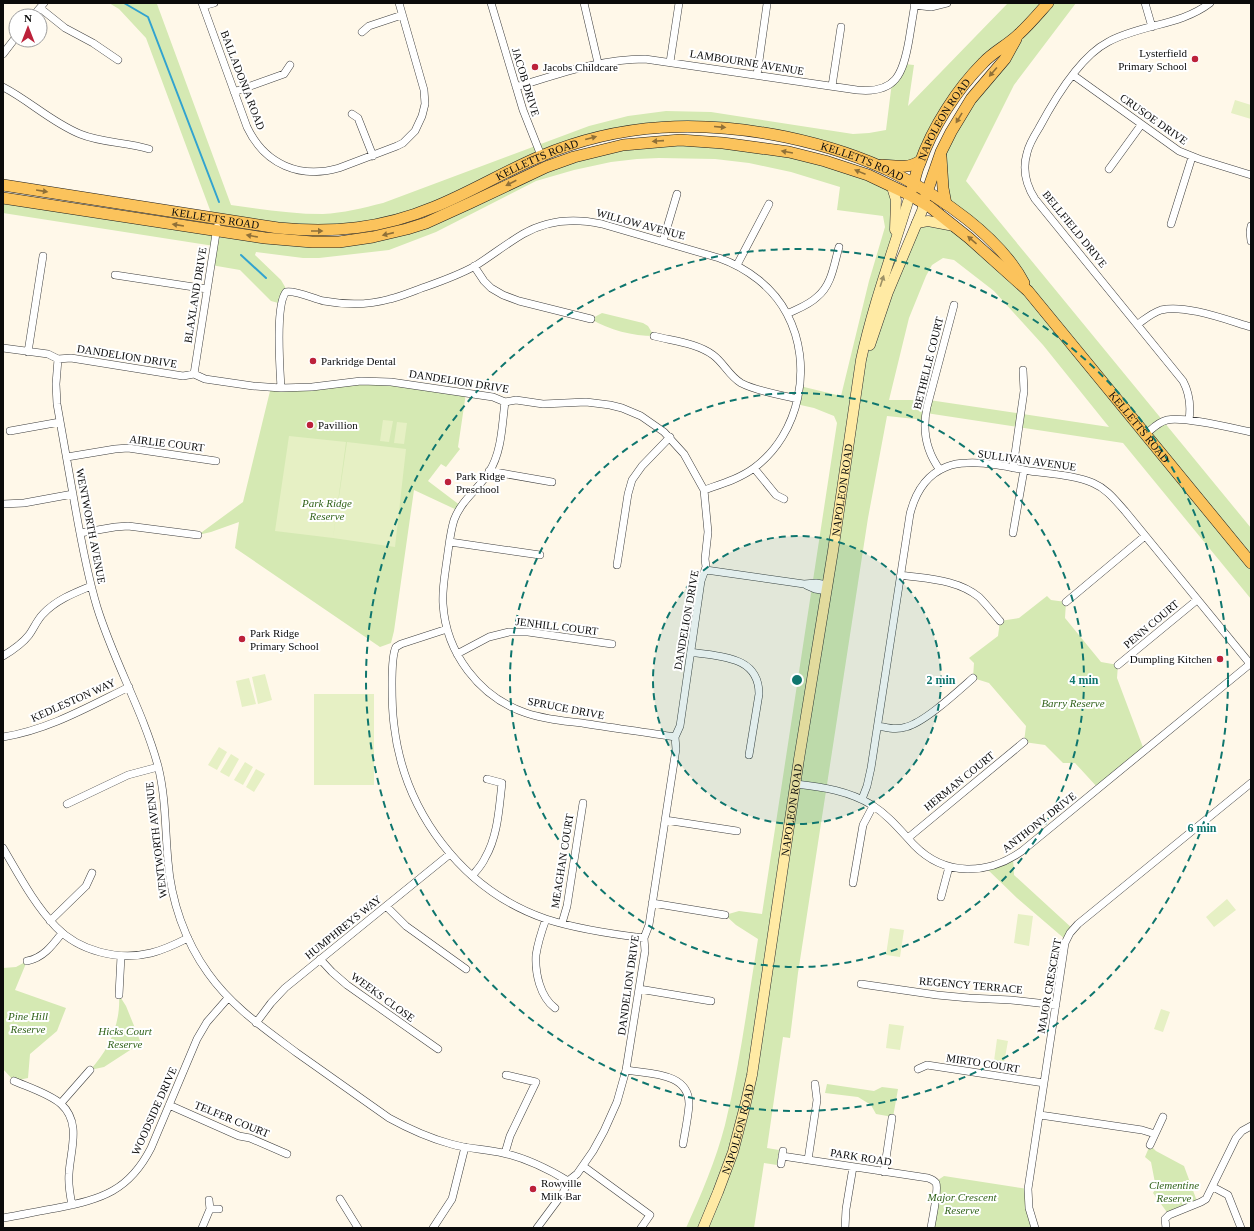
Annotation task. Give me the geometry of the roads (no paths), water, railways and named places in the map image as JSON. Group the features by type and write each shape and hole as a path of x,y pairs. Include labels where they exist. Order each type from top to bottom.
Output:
{"main road":[{"name":"NAPOLEON ROAD","path":"703,1228 733,1152 746,1102 763,1006 786,844 827,588 861,360 879,289 920,161 943,114 961,88 992,54 1018,35 1048,3"},
{"name":"NAPOLEON ROAD","path":"858,386 888,292 917,222 941,152 961,115 1005,59 1018,35"},
{"name":"KELLETTS ROAD","path":"3,185 278,228 306,231 333,231 375,225 407,217 435,207 541,156 578,142 613,133 656,127 694,126 741,129 810,142 839,150 879,165 927,191 971,224 998,249 1010,262 1028,291 1251,563"},
{"name":"KELLETTS ROAD","path":"3,198 288,241 339,242 373,238 431,221 546,167 574,157 623,145 661,141 698,141 761,147 808,156 856,170 924,203 955,226 1028,291"},
{"path":"941,152 943,188 946,204"},
{"path":"879,165 909,166 920,161"},
{"path":"892,187 896,200 895,240"},
{"path":"917,222 928,221 955,226"}],"street":[{"path":"202,5 214,3"},
{"name":"BALLADONIA ROAD","path":"202,5 247,127 254,140 271,158 288,167 304,171 321,172 339,168 397,146 407,139 418,126 424,110 425,99 422,83 399,3"},
{"name":"JACOB DRIVE","path":"491,3 523,110 546,167"},
{"path":"584,3 598,63"},
{"path":"670,62 679,3"},
{"path":"914,4 931,7 947,3"},
{"path":"1146,3 1152,27"},
{"name":"BELLFIELD DRIVE","path":"1189,420 1189,395 1183,380 1035,199 1026,182 1025,164 1029,147 1050,108 1087,58 1104,44 1123,35 1186,17 1197,12 1210,3"},
{"path":"757,75 767,4"},
{"name":"LAMBOURNE AVENUE","path":"516,87 598,63 618,59 631,59 670,62 857,90 873,91 884,87 895,79 901,72 904,64 914,4"},
{"path":"42,5 65,28 94,43 118,60"},
{"path":"362,32 369,26 402,15"},
{"path":"832,86 841,27"},
{"path":"234,92 284,74 290,65"},
{"name":"CRUSOE DRIVE","path":"1073,75 1172,147 1192,157 1251,175"},
{"path":"3,87 54,121 78,133 103,141 149,149"},
{"path":"352,114 358,118 373,156"},
{"path":"1109,170 1141,124"},
{"path":"1171,224 1192,157"},
{"path":"663,242 677,194"},
{"path":"738,265 769,204"},
{"name":"BLAXLAND DRIVE","path":"194,374 218,219"},
{"name":"WILLOW AVENUE","path":"281,388 279,328 283,297 286,292 292,292 333,303 358,304 377,302 400,296 454,276 474,266 524,234 544,225 578,220 594,222 719,258 738,265 765,286 776,298 787,314 798,342 801,364 801,382 794,412 783,435 767,456 754,468 730,481 704,490"},
{"path":"1251,226 1251,241"},
{"path":"787,314 813,301 824,290 830,278 839,247"},
{"path":"28,352 43,256"},
{"path":"474,266 484,281 491,288 503,295 519,301 591,319"},
{"path":"115,275 207,289"},
{"name":"BETHELLE COURT","path":"940,470 933,460 928,446 925,435 925,422 927,407 954,305"},
{"path":"1138,324 1155,313 1166,309 1178,308 1191,310 1251,327"},
{"path":"654,336 693,346 713,355 734,378 747,386 797,399"},
{"name":"DANDELION DRIVE","path":"3,348 48,354 58,359 71,358 183,376 194,374 205,379 253,386 281,388 312,387 349,382 382,382 493,397 505,402 516,400 543,404 586,402 610,405 622,408 654,424 670,437 684,454 704,490 708,523 705,559 706,570 701,581 680,726 675,737 676,749 648,929 644,938 645,951 626,1070 617,1102 610,1120 598,1142 575,1176 568,1181 563,1193 538,1228"},
{"name":"WENTWORTH AVENUE","path":"58,359 56,390 60,422 91,586 109,641 145,725 158,768 164,797 170,878 177,910 188,938 200,962 228,998 256,1023 389,1118 427,1136 465,1147 505,1153 543,1167 568,1181"},
{"path":"1013,468 1024,391 1023,370"},
{"name":"SPRUCE DRIVE","path":"505,402 498,450 489,471 461,507 455,520 450,542 443,596 447,629 457,654 471,675 488,692 510,706 524,712 551,719 675,737"},
{"path":"1146,434 1163,422 1172,419 1189,420 1251,432"},
{"path":"10,431 60,422"},
{"path":"617,565 628,494 632,480 642,466 670,437"},
{"name":"AIRLIE COURT","path":"67,457 128,448 216,461"},
{"name":"SULLIVAN AVENUE","path":"862,799 870,777 913,503 925,483 940,470 956,464 968,462 1079,478 1098,486 1112,497 1250,664"},
{"path":"754,468 776,495 784,499"},
{"path":"1014,533 1024,470"},
{"path":"489,471 552,482"},
{"path":"3,504 24,503 73,494"},
{"path":"80,533 128,526 198,535"},
{"path":"1066,602 1145,536"},
{"path":"450,542 540,555"},
{"path":"706,570 804,584 816,583 827,588"},
{"path":"901,575 945,582 962,587 978,597 1000,621"},
{"path":"3,656 25,640 39,619 50,607 68,595 91,586"},
{"name":"PENN COURT","path":"1118,665 1197,600"},
{"path":"447,629 394,645 393,708 395,733 400,760 418,807 438,839 450,854 472,876 492,891 512,903 546,919 596,931 644,938"},
{"name":"JENHILL COURT","path":"457,654 489,637 509,632 528,632 612,644"},
{"path":"691,652 736,660 750,668 755,676 759,694 749,755"},
{"name":"ANTHONY DRIVE","path":"796,784 834,790 862,799 890,818 914,845 926,855 949,867 968,870 981,869 997,865 1013,857 1031,844 1250,664"},
{"path":"878,726 899,728 908,727 919,722 973,678"},
{"name":"KEDLESTON WAY","path":"3,737 31,731 54,722 129,687"},
{"name":"HERMAN COURT","path":"908,838 1024,742"},
{"path":"67,804 128,775 158,768"},
{"path":"472,876 486,858 492,844 496,828 502,783 486,779"},
{"name":"MAJOR CRESCENT","path":"1035,1228 1029,1208 1028,1198 1065,943 1074,927 1251,783"},
{"name":"MEAGHAN COURT","path":"562,923 567,906 583,803"},
{"path":"853,883 863,825 873,806"},
{"path":"665,820 737,831"},
{"path":"3,848 50,921 62,933 72,940 91,949 121,956 142,955 154,952 188,938"},
{"name":"HUMPHREYS WAY","path":"256,1023 279,994 450,854"},
{"path":"941,897 949,867"},
{"path":"50,921 86,886 92,873"},
{"path":"652,903 725,914"},
{"path":"386,906 406,926 466,969"},
{"path":"546,919 540,938 536,962 542,992 546,999 555,1008"},
{"path":"27,962 35,960 43,954 62,933"},
{"path":"119,995 121,956"},
{"name":"WEEKS CLOSE","path":"320,959 347,985 438,1049"},
{"name":"REGENCY TERRACE","path":"860,984 937,995 1017,1000 1056,1005"},
{"path":"639,989 711,1001"},
{"name":"WOODSIDE DRIVE","path":"3,1218 92,1200 108,1194 123,1185 133,1176 147,1157 197,1038 207,1022 228,998"},
{"name":"MIRTO COURT","path":"918,1069 927,1065 1044,1083"},
{"path":"61,1103 90,1070"},
{"path":"626,1070 667,1076 682,1084 687,1092 689,1103 683,1144"},
{"path":"505,1153 510,1136 536,1082 506,1075"},
{"path":"14,1081 61,1103 69,1115 74,1132 68,1178 72,1205"},
{"path":"808,1160 817,1100 815,1084"},
{"name":"TELFER COURT","path":"169,1105 239,1136 250,1138 287,1154"},
{"path":"1040,1115 1142,1130 1155,1134"},
{"path":"1150,1145 1163,1117"},
{"path":"884,1172 892,1118"},
{"path":"1166,1228 1165,1222 1169,1215 1206,1199 1236,1138 1242,1131 1251,1126"},
{"path":"433,1228 452,1199 465,1147"},
{"name":"PARK ROAD","path":"781,1164 782,1153 808,1160 928,1178 935,1182 936,1191 931,1228"},
{"path":"582,1166 650,1215 641,1228"},
{"path":"845,1228 846,1209 853,1167"},
{"path":"1213,1187 1226,1193 1230,1197 1241,1228"},
{"path":"340,1199 358,1228"},
{"path":"202,1228 210,1210 208,1200"},
{"path":"210,1210 219,1209"}],"waterway":[{"path":"124,3 148,17 219,202"},
{"path":"241,255 266,278"}],"place":[{"name":"Lysterfield Primary School","path":"1195,59"},
{"name":"Jacobs Childcare","path":"535,67"},
{"name":"Parkridge Dental","path":"313,361"},
{"name":"Pavillion","path":"310,425"},
{"name":"Park Ridge Preschool","path":"448,482"},
{"name":"Park Ridge Primary School","path":"242,639"},
{"name":"Dumpling Kitchen","path":"1220,659"},
{"name":"Rowville Milk Bar","path":"533,1189"}],"park label":[{"name":"Park Ridge Reserve","path":"327,509"},
{"name":"Barry Reserve","path":"1073,703"},
{"name":"Pine Hill Reserve","path":"28,1022"},
{"name":"Hicks Court Reserve","path":"125,1037"},
{"name":"Clementine Reserve","path":"1174,1191"},
{"name":"Major Crescent Reserve","path":"962,1203"}]}
